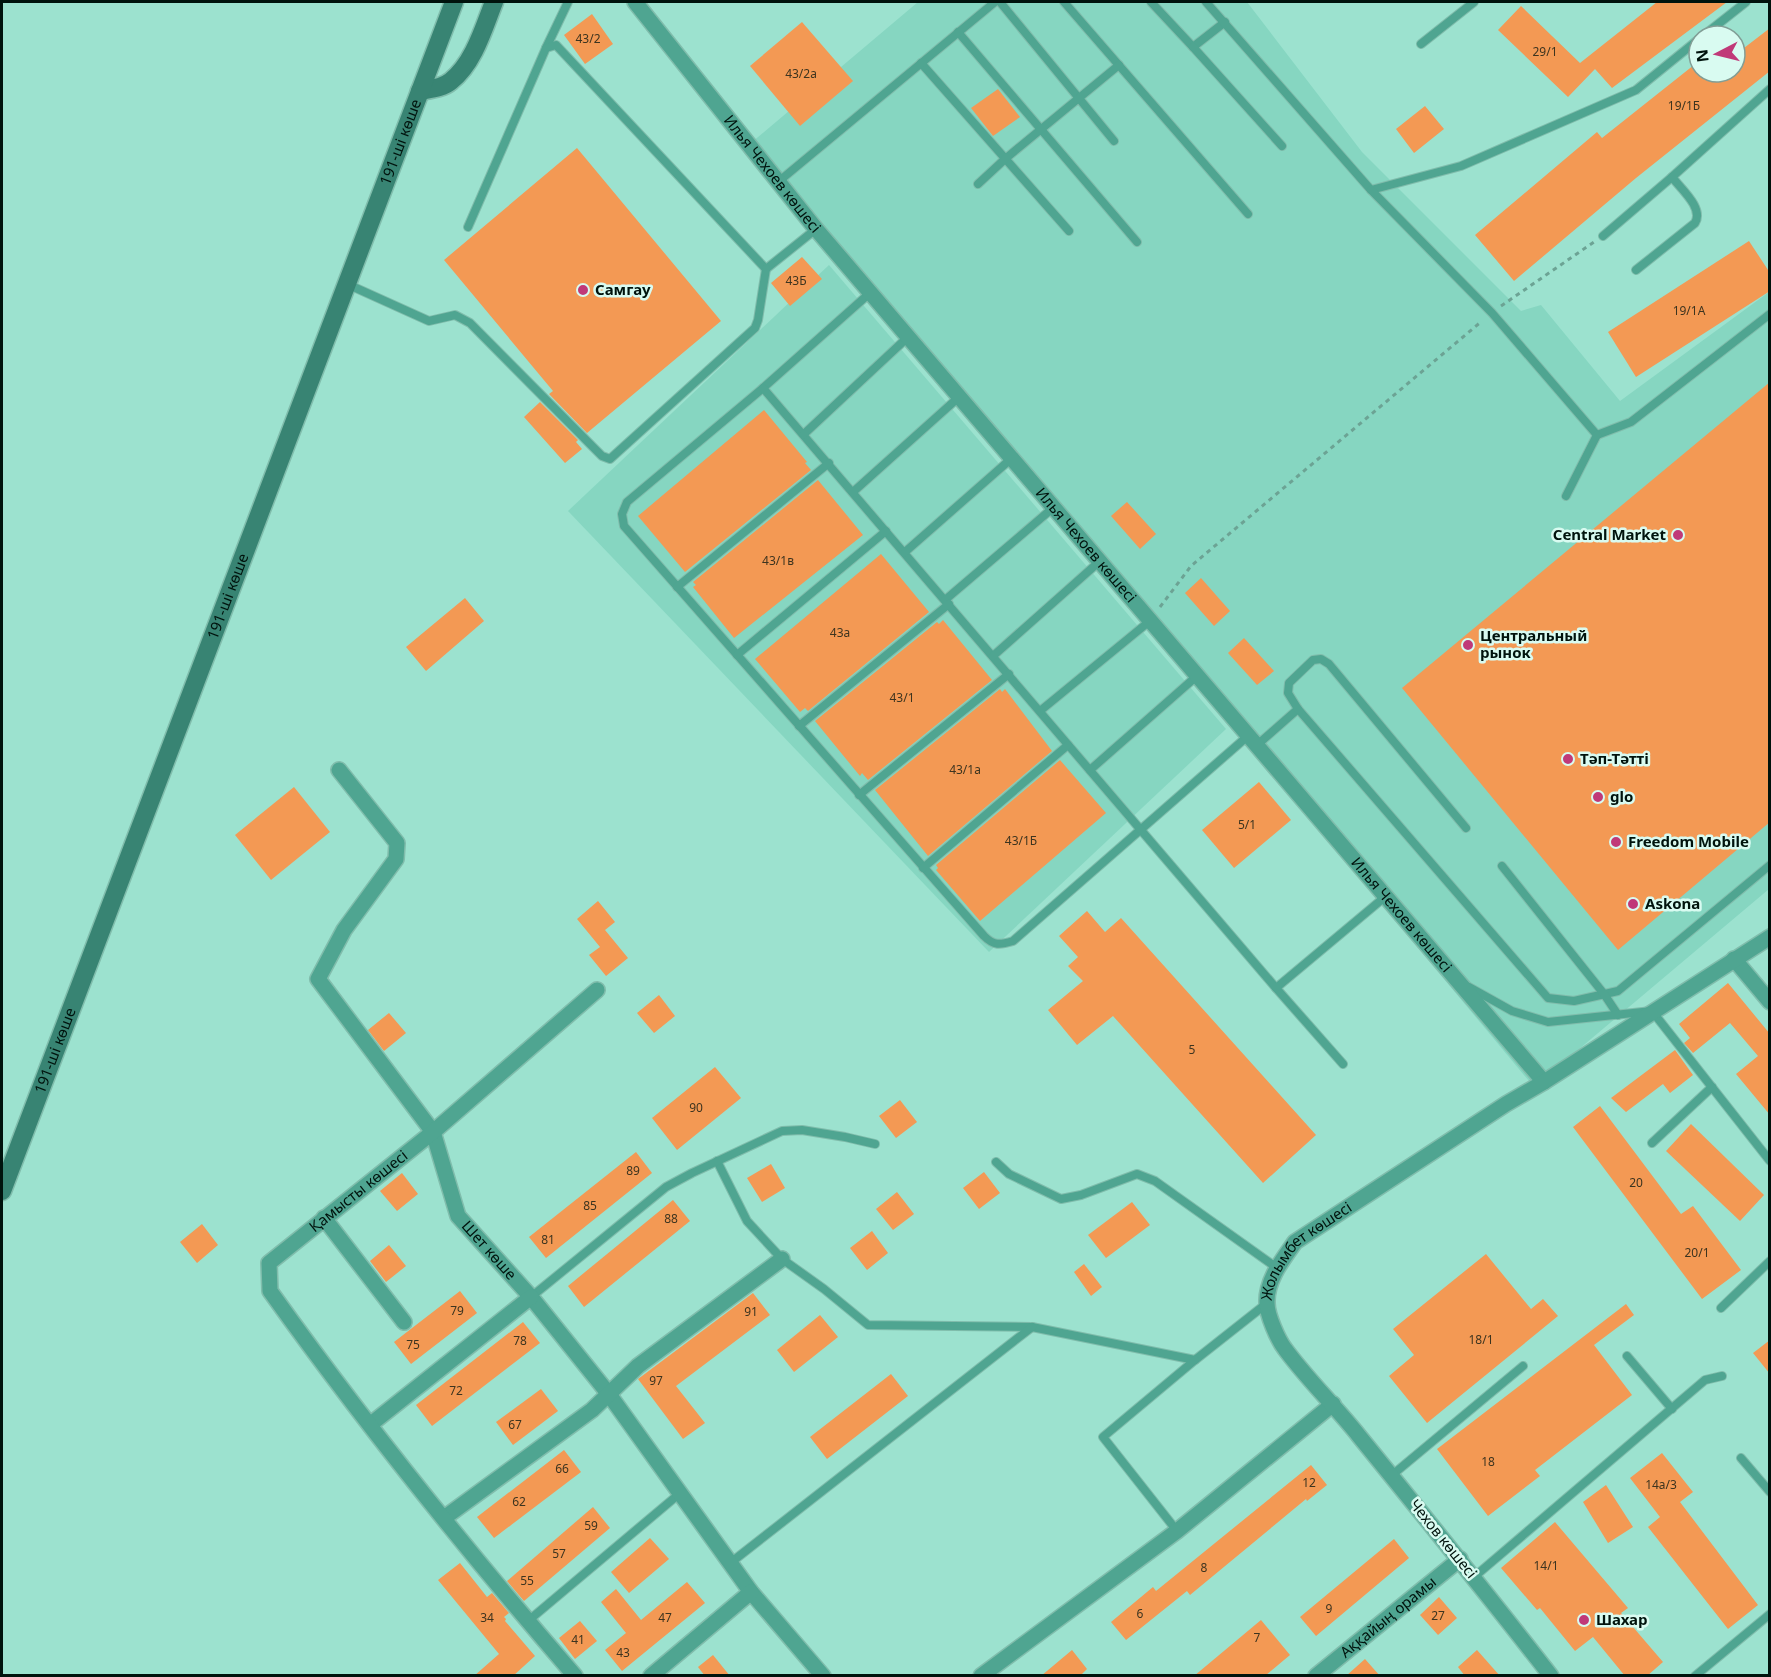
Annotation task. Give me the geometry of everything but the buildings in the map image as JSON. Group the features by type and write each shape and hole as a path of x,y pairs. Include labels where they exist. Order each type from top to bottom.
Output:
{"main road":[{"name":"191-ші көше","path":"2,1191 454,2"},
{"path":"420,91 442,86 451,81 463,68 494,2"}],"street":[{"name":"Илья Чехоев көшесі","path":"635,2 816,229 1545,1082"},
{"name":"Шет көше","path":"339,770 397,843 396,859 344,930 318,979 434,1132 458,1216 531,1297 608,1393 729,1564 823,1676"},
{"name":"Жолымбет көшесі","path":"1333,1404 1284,1348 1273,1326 1266,1304 1269,1287 1277,1268 1295,1242 1506,1104 1545,1082 1770,937"},
{"path":"1734,959 1770,1002"},
{"name":"Қамысты көшесі","path":"575,1676 444,1518 270,1291 269,1263 434,1132 597,990"},
{"path":"324,1218 404,1322"},
{"path":"444,1518 591,1410 638,1366 782,1259"},
{"path":"370,1424 531,1297"},
{"path":"981,1676 1177,1531 1333,1404"},
{"name":"Чехов көшесі","path":"1333,1404 1460,1559 1551,1676"},
{"name":"Аққайың орамы","path":"1316,1676 1460,1559"},
{"path":"651,1676 751,1592"}],"lane":[{"path":"468,227 568,2"},
{"path":"778,182 995,2"},
{"path":"1000,2 1114,141"},
{"path":"1064,2 1248,214"},
{"path":"1151,2 1282,146"},
{"path":"1206,2 1371,190 1492,313 1597,435"},
{"path":"1421,44 1474,2"},
{"path":"1718,24 1746,2"},
{"path":"1193,47 1225,22"},
{"path":"958,32 1137,242"},
{"path":"546,48 556,45 766,269"},
{"path":"1371,190 1461,166 1636,90 1687,49"},
{"path":"921,63 1069,231"},
{"path":"978,184 1119,65"},
{"path":"1603,236 1770,89"},
{"path":"1636,270 1695,223 1698,218 1698,211 1672,177"},
{"path":"347,284 429,321 455,315 470,323 592,447 602,456 610,459 754,328 758,320 766,269 816,229"},
{"path":"871,292 764,388 627,502 622,514 624,526 990,942 1000,945 1014,942 1141,829 1253,740 1298,709"},
{"path":"1566,496 1597,435 1631,422 1770,314"},
{"path":"804,434 909,336"},
{"path":"764,388 1275,988 1343,1064"},
{"path":"853,492 960,396"},
{"path":"905,552 1013,458"},
{"path":"678,587 829,463"},
{"path":"799,726 947,602 1054,507"},
{"path":"737,656 886,531"},
{"path":"993,656 1101,561"},
{"path":"1040,711 1151,620"},
{"path":"1466,828 1329,664 1320,659 1313,660 1289,683 1288,693 1298,709 1548,998 1574,1001 1618,991 1770,865"},
{"path":"859,795 1009,675"},
{"path":"1090,770 1198,675"},
{"path":"923,868 1068,745"},
{"path":"1502,866 1604,994 1618,1015"},
{"path":"1275,988 1386,896"},
{"path":"1460,982 1512,1011 1548,1022 1652,1011 1770,1161"},
{"path":"1652,1143 1712,1088"},
{"path":"531,1297 666,1187 782,1131 802,1130 874,1144"},
{"path":"717,1161 747,1221 782,1259 868,1325 1032,1327 1195,1360"},
{"path":"996,1162 1009,1174 1061,1199 1081,1195 1137,1174 1155,1181 1277,1268"},
{"path":"1722,1308 1770,1261"},
{"path":"1177,1531 1103,1437 1266,1304"},
{"path":"729,1564 1032,1327"},
{"path":"1627,1356 1672,1409"},
{"path":"1391,1476 1523,1366"},
{"path":"1474,1578 1706,1380 1722,1376"},
{"path":"1740,1458 1770,1492"},
{"path":"528,1621 679,1494"},
{"path":"1695,1676 1770,1614"}],"path":[{"path":"1151,620 1191,566 1492,313 1603,236"}],"shaded area":[{"name":"Центральный рынок","path":"918,2 1247,2 1362,152 1521,311 1541,305 1620,401 1769,292 1769,889 1534,1087 871,292 745,148"},
{"path":"829,265 1226,729 989,952 568,511"}],"place":[{"name":"Самгау","path":"583,290"},
{"name":"Central Market","path":"1678,535"},
{"name":"Центральный рынок","path":"1468,645"},
{"name":"Тәп-Тәтті","path":"1568,759"},
{"name":"glo","path":"1598,797"},
{"name":"Freedom Mobile","path":"1616,842"},
{"name":"Askona","path":"1633,904"},
{"name":"Шахар","path":"1584,1620"}]}
